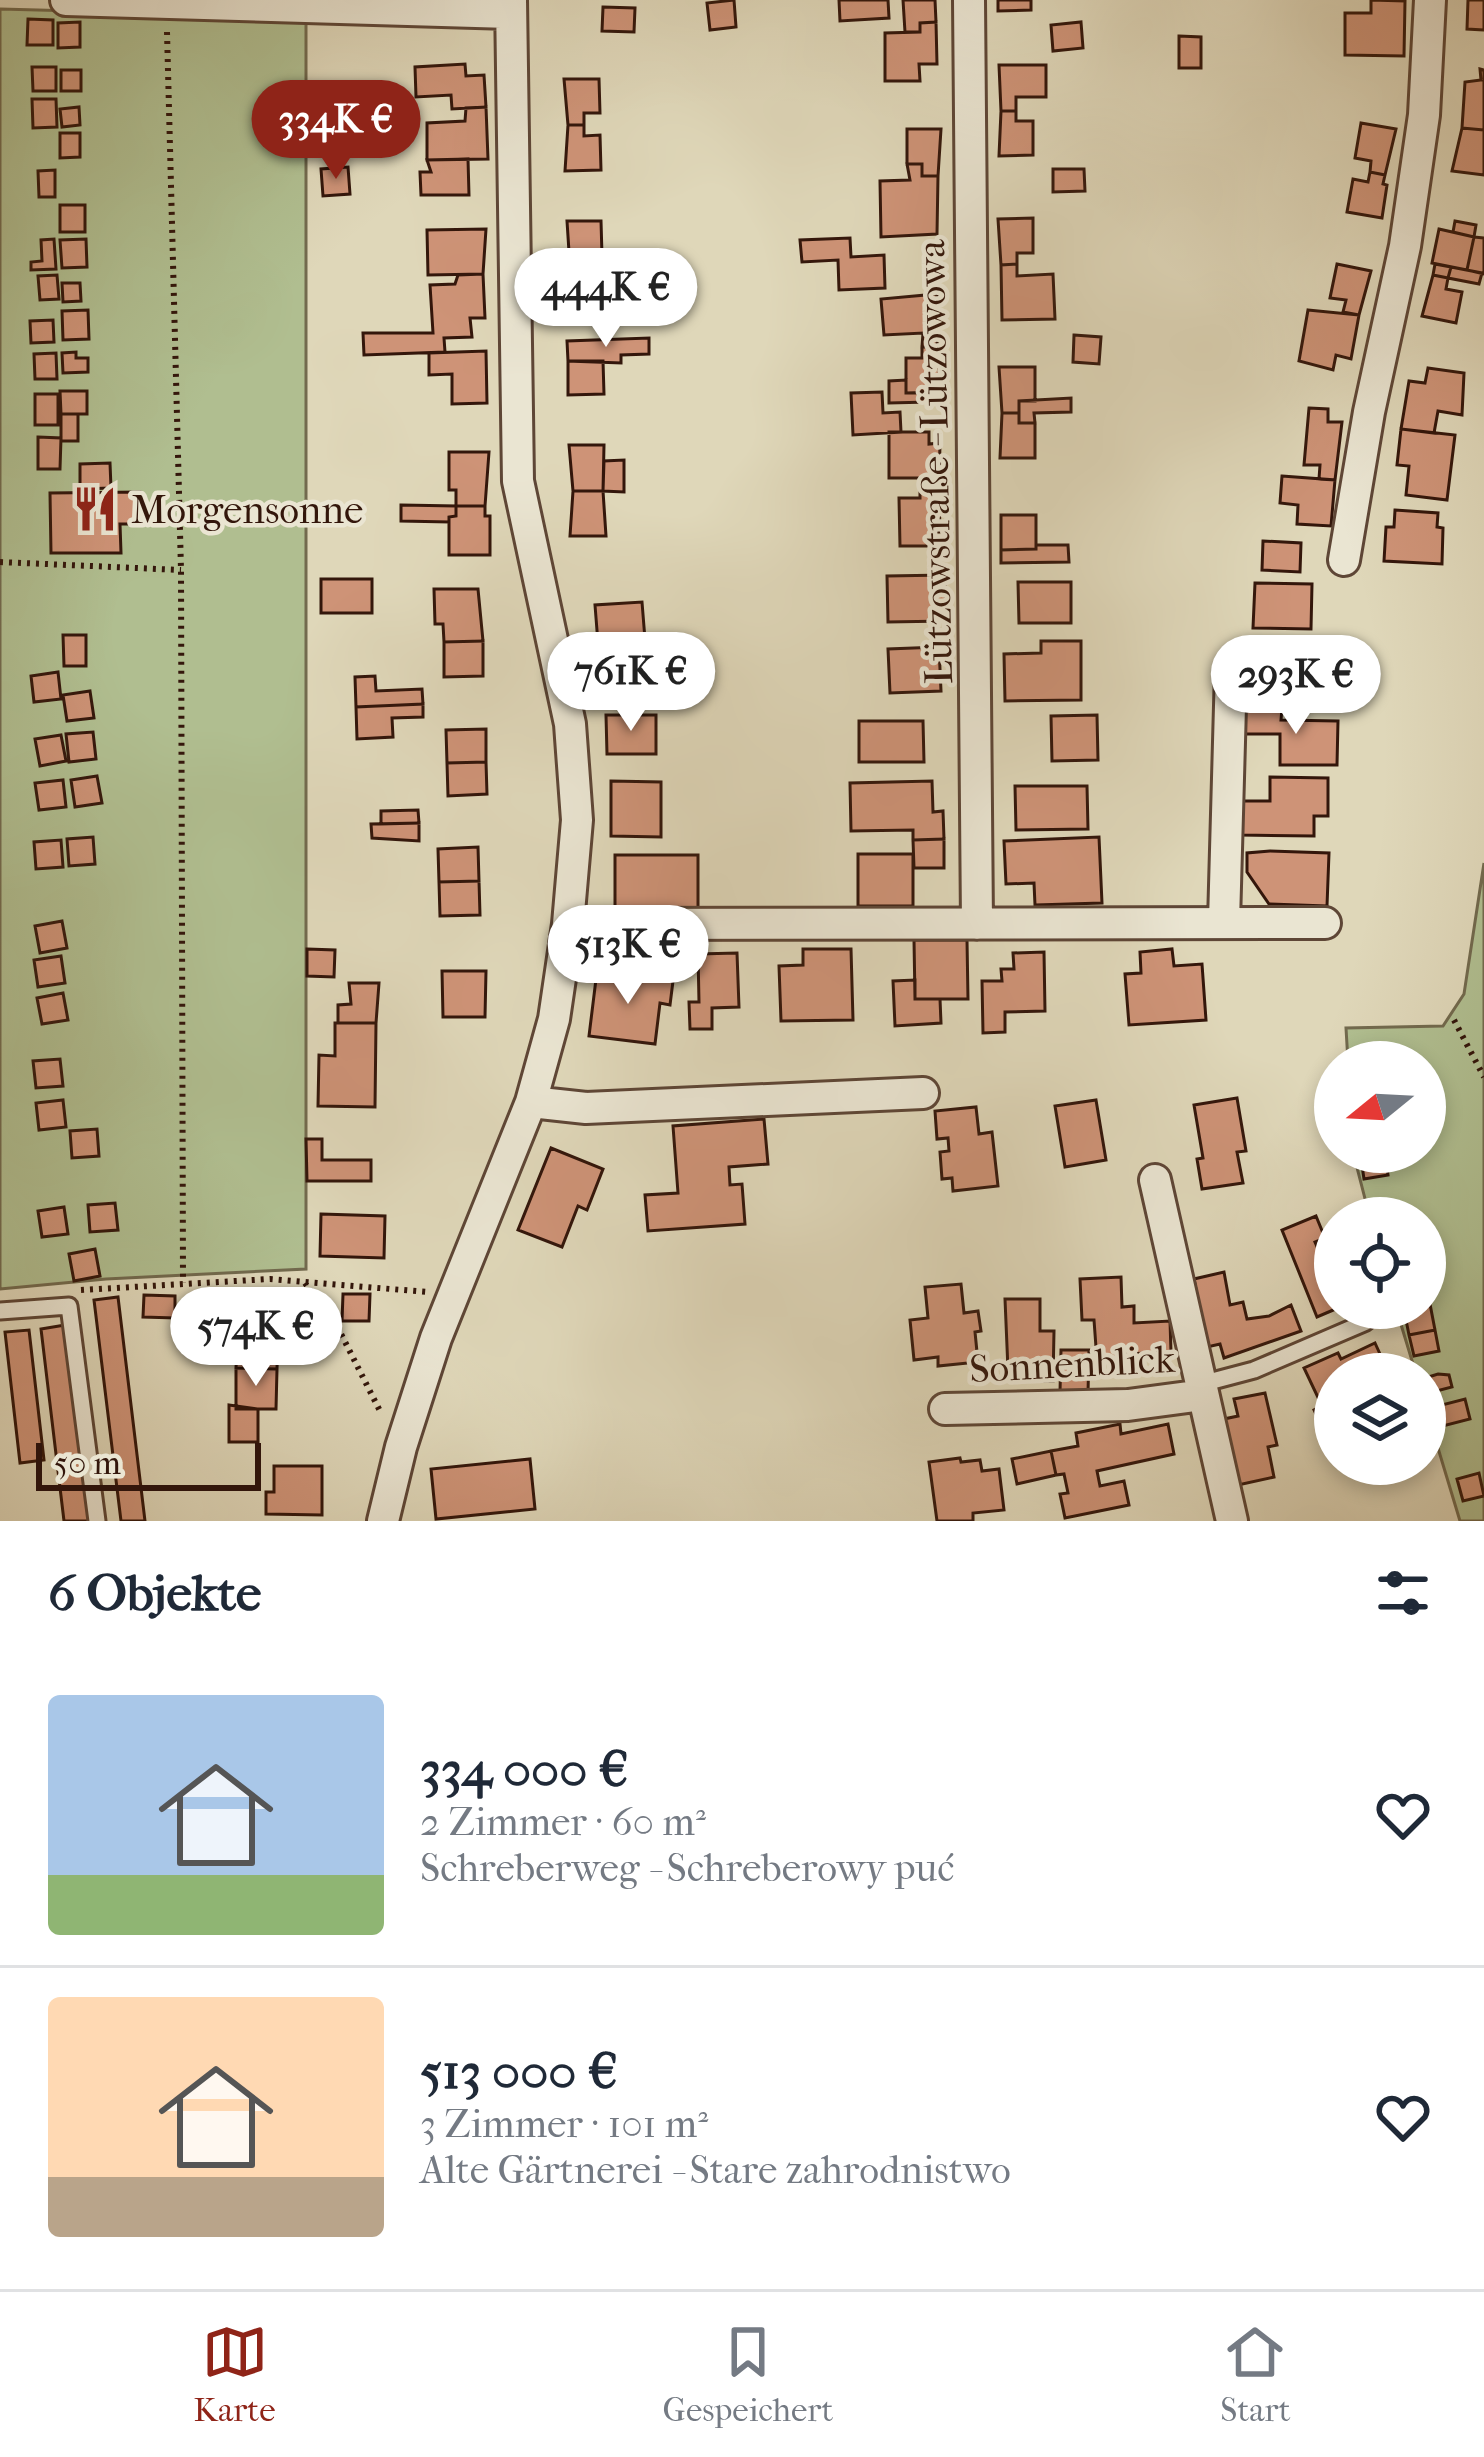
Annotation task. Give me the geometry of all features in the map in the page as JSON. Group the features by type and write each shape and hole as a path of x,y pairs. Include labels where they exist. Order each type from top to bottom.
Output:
{"street":[{"path":"66,0 510,7 518,481 570,724 577,820 554,1019 531,1102 436,1338 383,1521"},
{"name":"Lützowstraße - Lützowowa","path":"969,0 977,924"},
{"path":"1344,560 1369,412 1405,246 1424,115 1430,0"},
{"path":"1224,922 1231,670"},
{"path":"568,924 1325,923"},
{"path":"531,1102 586,1108 923,1093"},
{"name":"Sonnenblick","path":"1155,1180 1232,1521"},
{"name":"Sonnenblick","path":"945,1409 1128,1405 1202,1389"}],"lane":[{"path":"0,1312 69,1306 97,1521"},
{"name":"Sonnenblick","path":"1202,1389 1350,1329"}],"path":[{"path":"166,5 181,570 183,1283"},
{"path":"0,562 181,570"},
{"path":"1454,1020 1484,1077"},
{"path":"304,1282 337,1326 382,1414 407,1430"},
{"path":"65,1291 304,1282 455,1295"}],"green space":[{"path":"0,9 306,17 306,1269 0,1289"},
{"path":"1484,863 1484,1521 1460,1521 1446,1475 1446,1353 1410,1353 1402,1329 1446,1329 1446,1197 1365,1197 1358,1173 1446,1173 1446,1041 1347,1041 1346,1028 1443,1026 1464,994"}],"building":[{"path":"734,0 736,27 710,30 707,3"},
{"path":"839,0 888,0 889,18 840,21"},
{"path":"903,0 935,0 936,22 920,23 920,32 905,32"},
{"path":"998,0 1031,0 1031,10 998,11"},
{"path":"1371,0 1405,1 1404,56 1345,55 1345,13 1371,13"},
{"path":"1468,0 1484,0 1484,30 1467,29"},
{"path":"603,7 635,8 634,32 602,31"},
{"path":"28,19 53,20 53,45 27,45"},
{"path":"80,22 80,47 58,48 58,23"},
{"path":"936,22 937,64 919,64 920,81 885,81 885,33 920,32 920,23"},
{"path":"1081,22 1083,48 1053,51 1051,25"},
{"path":"1179,36 1201,37 1201,68 1179,68"},
{"path":"465,64 466,76 484,75 486,107 452,109 451,95 416,97 415,67"},
{"path":"999,65 1046,65 1046,97 1016,97 1016,111 1001,111"},
{"path":"32,67 56,67 56,91 33,91"},
{"path":"1480,69 1484,70 1484,130 1462,128 1465,82 1481,80"},
{"path":"61,70 81,70 81,91 61,91"},
{"path":"564,79 599,79 600,113 584,113 584,125 568,125"},
{"path":"32,99 56,99 57,127 33,128"},
{"path":"79,107 80,125 62,127 60,109"},
{"path":"486,107 488,159 427,160 427,123 465,121 466,108"},
{"path":"1001,111 1016,111 1016,121 1033,121 1033,155 999,156"},
{"path":"1361,123 1396,129 1385,175 1370,172 1371,161 1355,158"},
{"path":"568,125 584,125 584,136 600,135 601,170 565,171"},
{"path":"1462,128 1484,130 1484,175 1452,171"},
{"path":"907,129 941,129 938,176 922,176 922,164 907,164"},
{"path":"60,133 80,133 80,157 60,158"},
{"path":"468,159 469,195 421,195 420,172 431,172 427,160"},
{"path":"907,164 922,164 922,176 938,176 937,234 881,237 880,181 910,180"},
{"path":"348,167 350,194 323,196 321,169"},
{"path":"1053,169 1084,169 1085,191 1053,192"},
{"path":"55,170 55,197 39,197 38,171"},
{"path":"1370,172 1385,175 1382,218 1347,212 1353,179 1368,182"},
{"path":"60,205 85,205 85,232 60,232"},
{"path":"1033,218 1033,253 1017,253 1017,264 1001,265 998,219"},
{"path":"567,221 601,221 602,255 586,255 586,267 570,267"},
{"path":"1455,221 1476,225 1474,237 1453,232"},
{"path":"486,229 483,274 428,275 427,230"},
{"path":"1439,229 1474,237 1467,270 1432,263"},
{"path":"1474,237 1484,238 1484,274 1467,270"},
{"path":"850,238 851,257 884,255 885,288 839,290 838,260 802,262 800,240"},
{"path":"54,239 56,269 31,270 31,262 42,261 41,240"},
{"path":"86,239 87,267 62,268 60,240"},
{"path":"1017,264 1017,276 1053,274 1055,319 1002,320 1001,265"},
{"path":"1337,264 1371,271 1359,315 1343,312 1346,300 1330,298"},
{"path":"1435,264 1451,267 1448,278 1433,275"},
{"path":"570,267 586,267 586,278 606,277 607,312 568,313"},
{"path":"1451,267 1482,273 1479,284 1448,278"},
{"path":"483,274 485,318 470,318 472,337 444,338 445,352 364,355 363,333 433,333 430,285 455,284 458,275"},
{"path":"57,275 59,299 40,300 38,276"},
{"path":"1433,275 1448,278 1446,289 1462,292 1456,323 1422,316"},
{"path":"62,283 80,283 81,301 63,302"},
{"path":"937,294 937,347 922,347 923,333 884,335 881,299"},
{"path":"88,310 89,339 63,340 62,311"},
{"path":"1308,310 1359,315 1351,359 1336,355 1333,370 1299,361"},
{"path":"53,320 54,342 31,343 30,321"},
{"path":"1074,335 1101,337 1099,364 1073,362"},
{"path":"649,338 649,354 621,355 621,363 568,361 567,341"},
{"path":"922,347 937,347 941,392 906,393 906,358 922,358"},
{"path":"486,351 487,403 452,404 452,374 429,375 429,353"},
{"path":"76,352 76,358 88,358 88,372 63,373 62,353"},
{"path":"56,353 57,379 35,379 34,354"},
{"path":"568,361 603,361 604,394 568,395"},
{"path":"999,367 1035,367 1035,401 1019,401 1019,413 1002,413"},
{"path":"1428,368 1464,373 1462,415 1438,411 1434,433 1401,429 1409,381 1425,383"},
{"path":"906,380 906,393 929,393 929,402 889,403 889,381"},
{"path":"60,391 87,391 87,414 61,414"},
{"path":"882,392 883,413 900,412 901,432 853,435 851,393"},
{"path":"35,394 58,394 58,425 35,425"},
{"path":"1071,398 1071,412 1034,413 1035,423 1019,423 1019,401"},
{"path":"1309,408 1328,409 1328,422 1342,422 1335,480 1319,479 1320,465 1304,465"},
{"path":"1002,413 1019,413 1019,423 1035,423 1035,458 1000,458"},
{"path":"61,414 78,414 78,441 61,441"},
{"path":"1401,429 1455,435 1447,500 1406,495 1409,466 1397,465"},
{"path":"889,432 929,432 929,444 940,443 939,489 920,489 919,478 889,478"},
{"path":"38,437 61,438 60,469 38,469"},
{"path":"569,445 604,445 603,491 573,491"},
{"path":"449,452 489,452 485,506 456,506 456,490 449,490"},
{"path":"624,460 624,492 603,491 604,461"},
{"path":"110,463 111,488 80,489 80,464"},
{"path":"1282,476 1335,480 1331,526 1297,524 1298,505 1280,503"},
{"path":"920,489 939,489 940,532 930,532 930,546 900,546 899,498 920,498"},
{"path":"573,491 603,491 606,536 570,536"},
{"name":"Morgensonne","path":"140,492 140,524 120,524 121,553 51,553 50,493"},
{"path":"401,505 456,506 456,516 449,517 449,522 401,521"},
{"path":"456,506 485,506 485,516 490,516 490,555 449,555 449,517 456,516"},
{"path":"1395,510 1438,513 1437,527 1443,528 1442,564 1384,561 1386,527 1394,527"},
{"path":"1001,515 1036,515 1036,549 1001,550"},
{"path":"1263,541 1301,543 1300,572 1262,570"},
{"path":"1036,545 1068,545 1069,562 1001,563 1001,550 1036,549"},
{"path":"945,575 946,621 888,622 887,576"},
{"path":"321,579 372,579 372,613 321,613"},
{"path":"1018,582 1071,582 1071,623 1019,623"},
{"path":"1255,583 1312,584 1311,629 1253,628"},
{"path":"434,589 478,589 483,641 444,642 443,624 435,624"},
{"path":"642,602 646,652 599,656 595,605"},
{"path":"63,635 86,635 86,666 64,666"},
{"path":"483,641 483,676 444,677 444,642"},
{"path":"1041,641 1081,641 1081,700 1005,701 1004,654 1041,653"},
{"path":"939,647 941,691 890,693 888,649"},
{"path":"1278,652 1330,654 1329,697 1276,695"},
{"path":"58,672 61,699 34,702 31,676"},
{"path":"375,676 376,691 422,689 423,704 356,707 355,677"},
{"path":"90,691 94,718 67,721 63,695"},
{"path":"423,704 423,717 392,718 393,737 357,739 356,707"},
{"path":"1244,708 1282,708 1281,720 1338,721 1337,765 1280,765 1280,734 1244,734"},
{"path":"606,715 656,715 656,754 607,754"},
{"path":"1097,715 1098,760 1052,761 1051,716"},
{"path":"859,721 923,721 924,762 859,762"},
{"path":"486,729 486,762 447,763 446,730"},
{"path":"93,732 96,759 69,762 66,734"},
{"path":"61,735 66,761 40,766 35,739"},
{"path":"486,762 487,794 448,796 447,763"},
{"path":"97,776 102,803 75,807 71,780"},
{"path":"1270,777 1328,778 1328,816 1314,816 1314,836 1240,835 1240,801 1270,801"},
{"path":"63,780 66,807 39,810 35,783"},
{"path":"611,781 661,782 661,837 611,836"},
{"path":"932,781 933,812 943,811 944,839 913,840 913,830 851,831 850,783"},
{"path":"1015,786 1087,786 1088,829 1016,830"},
{"path":"418,810 419,823 381,824 381,811"},
{"path":"419,823 419,841 372,838 371,824"},
{"path":"93,837 95,864 69,866 67,839"},
{"path":"1099,837 1102,903 1035,905 1034,883 1006,884 1004,841"},
{"path":"944,839 944,868 914,868 913,840"},
{"path":"61,840 63,867 36,869 34,842"},
{"path":"478,847 479,881 439,882 438,849"},
{"path":"1247,853 1329,853 1327,906 1269,904 1247,872"},
{"path":"858,854 913,854 913,906 858,906"},
{"path":"615,855 698,855 698,910 615,911"},
{"path":"479,881 480,915 440,916 439,882"},
{"path":"62,921 67,948 40,953 35,926"},
{"path":"914,940 967,940 968,999 915,999"},
{"path":"307,949 335,950 334,977 307,976"},
{"path":"803,949 851,949 853,1020 781,1021 779,966 803,965"},
{"path":"1172,949 1174,966 1202,964 1206,1020 1129,1025 1125,974 1141,973 1140,952"},
{"path":"1044,952 1045,1011 1005,1012 1005,1032 983,1033 982,981 1002,981 1001,969 1014,969 1013,953"},
{"path":"737,953 739,1007 712,1008 712,1029 690,1029 689,1002 699,1002 698,954"},
{"path":"61,956 65,983 38,987 34,960"},
{"path":"442,971 486,971 485,1017 443,1017"},
{"path":"597,971 673,981 670,1005 660,1003 655,1044 589,1036"},
{"path":"915,980 915,999 940,999 941,1023 895,1026 893,981"},
{"path":"349,983 379,983 376,1023 338,1023 338,1005 351,1004"},
{"path":"63,993 68,1020 42,1024 37,998"},
{"path":"335,1023 376,1023 375,1107 318,1106 319,1055 335,1056"},
{"path":"60,1059 63,1086 36,1088 33,1061"},
{"path":"1237,1098 1246,1151 1237,1152 1243,1183 1202,1189 1197,1159 1203,1158 1194,1105"},
{"path":"63,1100 66,1127 39,1130 36,1103"},
{"path":"1096,1100 1106,1160 1065,1167 1055,1106"},
{"path":"976,1107 979,1134 992,1132 998,1186 953,1191 952,1178 942,1179 940,1152 949,1151 948,1138 937,1139 935,1111"},
{"path":"764,1119 768,1164 729,1167 730,1185 742,1184 745,1224 648,1231 645,1195 678,1193 673,1126"},
{"path":"97,1129 99,1156 72,1158 70,1131"},
{"path":"306,1139 322,1139 322,1160 371,1160 371,1181 307,1181"},
{"path":"551,1148 603,1169 587,1210 578,1206 562,1247 518,1230"},
{"path":"1363,1173 1388,1173 1388,1175 1364,1179"},
{"path":"115,1203 118,1230 90,1232 88,1205"},
{"path":"64,1207 68,1234 42,1237 38,1211"},
{"path":"321,1214 385,1216 384,1258 320,1256"},
{"path":"1314,1217 1314,1310 1282,1230"},
{"path":"95,1249 100,1276 74,1281 69,1254"},
{"path":"1224,1272 1230,1305 1243,1302 1247,1319 1269,1316 1291,1305 1301,1331 1224,1358 1220,1344 1207,1347 1194,1279"},
{"path":"1121,1277 1122,1307 1134,1306 1134,1323 1170,1321 1171,1352 1097,1361 1094,1320 1082,1320 1080,1279"},
{"path":"961,1284 964,1313 978,1311 978,1362 938,1366 938,1357 914,1360 910,1320 928,1318 925,1287"},
{"path":"343,1294 370,1294 369,1321 342,1321"},
{"path":"144,1295 175,1296 175,1318 143,1317"},
{"path":"118,1297 145,1521 121,1521 94,1300"},
{"path":"1005,1299 1040,1299 1040,1331 1054,1331 1053,1381 1017,1381 1016,1371 1008,1370"},
{"path":"65,1325 89,1521 64,1521 41,1329"},
{"path":"238,1328 278,1329 277,1369 236,1368"},
{"path":"1408,1329 1435,1329 1435,1330 1409,1335"},
{"path":"29,1330 44,1460 20,1463 5,1332"},
{"path":"1435,1330 1439,1351 1413,1353 1409,1335"},
{"path":"1375,1343 1380,1353 1354,1353"},
{"path":"1061,1350 1089,1350 1088,1393 1060,1392"},
{"path":"1314,1364 1314,1389 1304,1368"},
{"path":"236,1368 277,1369 276,1409 236,1409"},
{"path":"1265,1393 1277,1445 1268,1447 1274,1477 1238,1485 1224,1419 1238,1416 1234,1399"},
{"path":"1465,1399 1470,1419 1446,1425 1446,1404"},
{"path":"229,1405 258,1409 258,1442 229,1442"},
{"path":"1120,1424 1121,1434 1168,1424 1174,1454 1097,1471 1100,1486 1124,1481 1129,1505 1065,1518 1060,1494 1068,1493 1064,1474 1056,1475 1051,1451 1078,1446 1076,1433"},
{"path":"1051,1451 1056,1475 1017,1484 1012,1459"},
{"path":"960,1458 961,1462 980,1460 982,1471 999,1469 1004,1510 973,1513 973,1521 937,1521 929,1462"},
{"path":"530,1459 535,1509 436,1519 431,1469"},
{"path":"274,1466 322,1466 322,1515 266,1514 266,1492 274,1492"},
{"path":"1479,1473 1484,1496 1463,1501 1457,1479"}],"place":[{"name":"Morgensonne","path":"95,509"}]}
